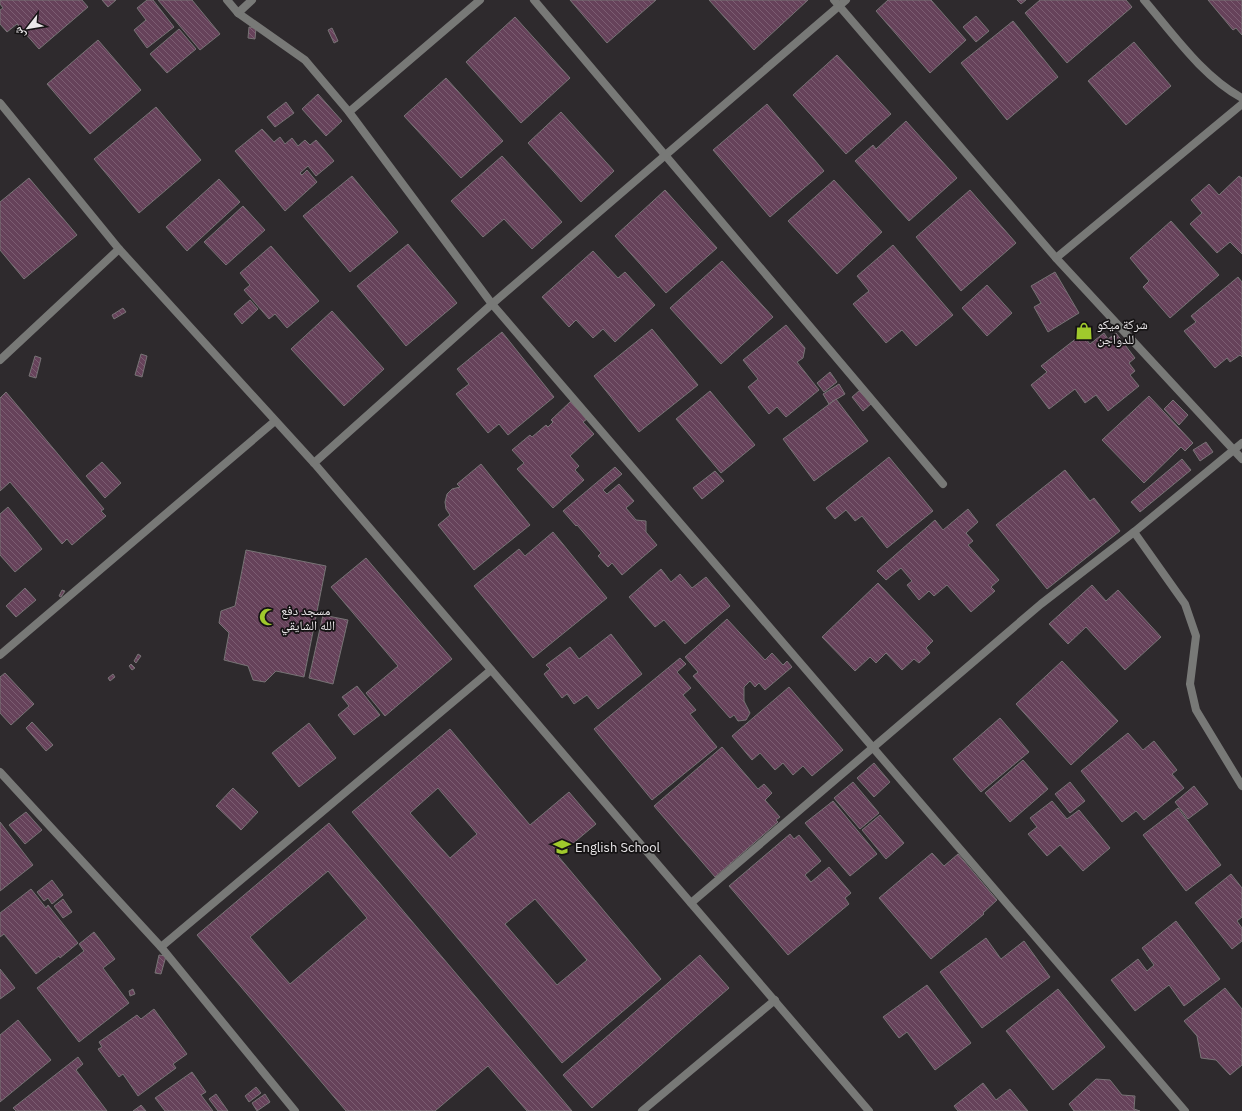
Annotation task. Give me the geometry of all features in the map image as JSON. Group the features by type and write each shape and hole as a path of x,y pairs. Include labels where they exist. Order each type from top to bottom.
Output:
{"street":[{"path":"227,0 238,13 305,60 349,112 492,304 1185,1111"},
{"path":"238,13 252,0"},
{"path":"349,112 480,0"},
{"path":"534,0 943,484"},
{"path":"314,463 492,304 665,155 837,3 846,0"},
{"path":"1144,0 1202,68 1224,88 1242,98"},
{"path":"837,3 1056,258 1242,459"},
{"path":"0,103 119,249 314,463 869,1111"},
{"path":"1056,258 1242,104"},
{"path":"0,360 119,249"},
{"path":"0,655 275,421"},
{"path":"691,902 1041,604 1134,532 1242,443"},
{"path":"1134,532 1185,604 1196,636 1190,684 1196,710 1242,786"},
{"path":"161,947 491,670"},
{"path":"0,772 161,947 293,1110"},
{"path":"642,1111 775,1000"}],"building":[{"path":"0,0 82,0 88,7 39,49 17,24 7,32 0,24 0,10 3,8 0,4"},
{"path":"102,0 116,0 108,7"},
{"path":"147,0 153,0 174,27 147,48 134,30 146,20 137,8"},
{"path":"158,0 192,0 220,34 200,50"},
{"path":"570,0 656,0 607,43"},
{"path":"709,0 808,0 754,50"},
{"path":"888,0 931,0 966,40 930,73 876,11"},
{"path":"1017,0 1026,0 1021,4"},
{"path":"1040,0 1126,0 1132,7 1067,63 1025,13"},
{"path":"1208,0 1242,0 1242,35 1236,28 1233,30"},
{"path":"976,16 989,31 976,42 963,27"},
{"path":"515,17 570,78 521,123 466,62"},
{"path":"1013,21 1058,77 1007,120 961,63"},
{"path":"249,27 256,28 255,39 248,38"},
{"path":"332,28 338,41 334,43 328,30"},
{"path":"179,29 196,49 167,73 150,54"},
{"path":"98,40 141,90 90,134 47,84"},
{"path":"1134,42 1171,86 1126,125 1088,81"},
{"path":"837,55 891,114 846,154 793,95"},
{"path":"446,78 503,141 461,178 404,116"},
{"path":"318,94 342,121 326,136 302,109"},
{"path":"286,102 294,113 275,127 267,117"},
{"path":"767,104 824,171 770,217 713,150"},
{"path":"156,107 201,160 139,213 94,159"},
{"path":"561,112 614,171 581,202 528,143"},
{"path":"906,121 957,178 909,221 855,161 873,145 876,149"},
{"path":"262,129 274,142 280,137 285,144 292,138 298,146 305,140 310,145 316,140 334,161 316,176 308,166 300,173 302,175 307,170 317,182 285,211 235,151"},
{"path":"502,156 562,222 532,249 504,219 483,237 451,201"},
{"path":"352,176 398,232 350,272 303,216"},
{"path":"1239,176 1242,178 1242,254 1230,242 1217,253 1190,224 1202,213 1191,200 1209,184 1219,195"},
{"path":"29,178 77,235 24,279 0,250 0,202"},
{"path":"219,179 240,202 187,251 166,227"},
{"path":"834,180 882,232 837,274 788,221"},
{"path":"665,190 717,248 666,293 615,236"},
{"path":"970,190 1016,243 961,291 916,237"},
{"path":"243,206 265,230 226,265 204,242"},
{"path":"1171,221 1219,275 1170,318 1143,287 1149,281 1130,258"},
{"path":"408,244 457,303 406,346 357,286"},
{"path":"893,245 953,315 916,346 902,330 886,343 853,304 869,291 857,276"},
{"path":"271,246 319,301 287,328 275,314 269,319 244,290 250,285 240,273"},
{"path":"593,251 618,278 625,272 655,305 615,342 603,329 593,338 576,320 569,327 542,297"},
{"path":"722,261 773,317 721,364 670,308"},
{"path":"1055,272 1079,313 1048,332 1034,307 1041,303 1031,286"},
{"path":"1238,277 1242,282 1242,357 1240,355 1230,362 1227,358 1215,368 1184,331 1196,322 1191,316"},
{"path":"987,285 1012,313 987,336 962,308"},
{"path":"250,300 258,309 242,324 234,314"},
{"path":"123,308 126,312 114,319 112,315"},
{"path":"332,311 384,369 344,406 291,349"},
{"path":"786,325 805,348 803,358 797,362 819,390 786,417 777,407 769,414 748,387 758,379 743,360"},
{"path":"652,329 698,385 639,432 594,376"},
{"path":"502,332 554,397 508,435 499,424 488,433 456,394 469,384 457,369"},
{"path":"1104,333 1108,339 1116,333 1135,358 1129,363 1135,371 1130,375 1139,386 1108,411 1096,395 1085,403 1075,389 1049,409 1031,385 1047,372 1041,366 1082,334 1090,344"},
{"path":"141,354 147,356 142,377 135,375"},
{"path":"35,356 41,358 36,378 29,376"},
{"path":"830,372 837,382 824,392 817,383"},
{"path":"839,384 845,394 829,404 823,394"},
{"path":"860,390 872,403 863,411 852,397"},
{"path":"710,391 755,445 721,473 676,419"},
{"path":"6,392 104,509 101,511 106,516 72,545 67,539 62,544 10,482 0,491 0,398"},
{"path":"1149,396 1193,443 1185,451 1181,447 1144,483 1102,440"},
{"path":"836,399 868,441 814,481 783,439"},
{"path":"1173,400 1188,415 1179,425 1164,409"},
{"path":"571,401 587,419 583,422 594,434 570,456 579,466 575,470 584,480 553,508 517,469 524,463 512,450 530,435 532,437 546,425 548,427 553,422 551,420"},
{"path":"1206,442 1213,452 1200,461 1193,450"},
{"path":"889,457 933,511 887,548 862,516 855,521 846,510 835,519 826,508"},
{"path":"1182,459 1191,470 1140,512 1131,502"},
{"path":"102,462 121,483 105,498 86,476"},
{"path":"481,464 530,525 474,570 438,525 450,515 446,509 445,502 447,494 452,489 460,487 457,484"},
{"path":"615,467 622,474 603,490 607,494 619,484 634,501 626,508 636,520 646,521 646,532 657,545 622,575 612,563 608,567 598,556 601,553 563,511"},
{"path":"1065,470 1090,501 1094,498 1120,531 1047,589 996,525"},
{"path":"715,471 724,481 702,499 693,488"},
{"path":"8,507 42,549 15,572 0,555 0,514"},
{"path":"968,509 978,522 966,533 973,541 968,545 999,580 991,587 995,591 971,612 947,585 934,596 929,591 919,600 907,585 912,581 901,568 886,580 877,571 935,520 943,530"},
{"path":"553,532 607,598 533,658 474,586 519,549 525,556"},
{"name":"مسجد دفع الله الشايقي","path":"246,550 326,566 304,677 276,671 265,682 253,680 248,666 224,660 229,633 219,623 221,611 235,606"},
{"path":"366,558 452,659 385,716 366,693 398,666 331,587"},
{"path":"661,569 671,582 680,574 692,588 706,577 730,606 685,644 664,620 655,627 629,597"},
{"path":"878,583 933,641 926,648 930,653 919,663 914,659 902,670 886,653 876,663 870,657 855,671 822,637"},
{"path":"1092,585 1106,601 1118,590 1161,637 1125,670 1086,627 1068,644 1049,624"},
{"path":"25,588 36,600 16,617 6,606"},
{"path":"62,590 65,591 61,597 59,596"},
{"path":"323,615 348,620 333,684 309,678"},
{"path":"727,619 765,660 772,653 783,665 787,661 792,667 765,690 759,683 755,687 750,681 744,687 744,701 750,713 746,720 738,721 734,715 730,718 693,676 698,672 685,657"},
{"path":"611,634 642,674 598,709 587,695 574,704 567,694 562,698 544,674 550,669 546,665 570,647 579,659"},
{"path":"138,654 141,656 136,663 134,661"},
{"path":"680,658 686,664 677,672 691,688 683,695 696,710 690,714 717,747 652,800 594,729"},
{"path":"1062,661 1118,721 1071,765 1016,704"},
{"path":"131,664 135,668 132,670 129,666"},
{"path":"5,673 34,704 11,725 0,713 0,677"},
{"path":"113,674 115,677 110,681 108,678"},
{"path":"357,686 380,715 354,735 338,715 349,706 342,697"},
{"path":"789,687 843,750 812,776 803,766 793,775 783,763 775,770 760,753 752,760 732,736"},
{"path":"1000,718 1029,752 981,792 953,759"},
{"path":"32,722 53,745 46,751 26,728"},
{"path":"309,723 336,758 299,787 272,753"},
{"path":"450,729 530,825 569,792 596,824 558,856 661,979 562,1063 352,812","holes":["438,788 477,834 450,858 410,813","535,899 587,960 557,985 505,924"]},
{"path":"1128,733 1143,750 1154,741 1177,770 1172,774 1184,788 1144,820 1136,811 1122,822 1081,771"},
{"path":"722,747 758,789 764,784 772,793 765,800 780,817 776,820 778,822 715,877 654,806"},
{"path":"1023,760 1048,789 1010,822 985,793"},
{"path":"874,763 890,782 874,797 857,778"},
{"path":"853,782 879,813 860,829 834,798"},
{"path":"1070,782 1085,801 1070,813 1055,794"},
{"path":"1194,786 1208,804 1188,819 1175,802"},
{"path":"233,788 258,812 241,830 216,806"},
{"path":"833,801 877,854 850,876 805,823"},
{"path":"1052,801 1067,819 1079,810 1110,848 1083,871 1060,845 1047,856 1028,834 1037,827 1030,818"},
{"path":"1178,808 1221,865 1186,891 1143,835"},
{"path":"26,812 42,830 25,844 9,825"},
{"path":"880,815 904,843 886,859 862,830"},
{"path":"0,822 33,865 0,891"},
{"path":"329,823 572,1111 527,1111 488,1066 435,1111 346,1111 197,935","holes":["328,871 367,918 290,984 250,937"]},
{"path":"790,834 794,839 799,835 821,861 805,875 811,882 829,867 851,893 845,898 849,904 788,955 729,886"},
{"path":"932,853 944,866 958,854 997,900 983,913 984,914 931,959 879,898"},
{"path":"1231,874 1242,888 1242,917 1237,921 1242,928 1242,941 1232,949 1195,903"},
{"path":"52,880 63,895 52,904 48,898 44,901 37,892"},
{"path":"31,889 46,908 48,905 78,943 60,958 59,956 36,974 4,934 0,937 0,913"},
{"path":"63,899 72,912 63,918 54,906"},
{"path":"1176,921 1220,979 1184,1006 1169,985 1135,1011 1111,980 1138,959 1147,971 1154,965 1142,948"},
{"path":"94,932 115,959 103,968 129,1003 79,1042 37,988 84,951 79,944"},
{"path":"986,938 1001,959 1024,941 1050,977 982,1028 940,972"},
{"path":"159,955 166,956 161,974 155,973"},
{"path":"700,955 729,988 592,1108 563,1075"},
{"path":"0,969 15,988 0,999"},
{"path":"927,985 971,1043 935,1070 907,1032 899,1038 883,1017"},
{"path":"1225,988 1242,1009 1242,1065 1230,1075 1216,1060 1201,1058 1197,1036 1184,1021"},
{"path":"133,989 135,994 130,996 129,991"},
{"path":"1058,989 1105,1047 1053,1090 1006,1031"},
{"path":"154,1009 187,1054 173,1064 176,1068 138,1096 123,1074 119,1077 98,1049 102,1047 99,1042 137,1015 141,1019"},
{"path":"18,1020 51,1060 0,1102 0,1035"},
{"path":"78,1057 83,1064 76,1070 107,1111 16,1111 13,1108"},
{"path":"192,1072 206,1092 201,1095 213,1111 165,1111 155,1098"},
{"path":"1096,1079 1110,1080 1122,1095 1135,1096 1134,1109 1140,1111 1074,1111 1069,1104"},
{"path":"983,1083 996,1100 1010,1089 1028,1111 958,1111 954,1106"},
{"path":"256,1087 261,1093 249,1102 245,1096"},
{"path":"216,1094 228,1111 218,1111 209,1099"},
{"path":"265,1094 270,1102 257,1111 252,1103"},
{"path":"141,1105 146,1111 133,1111 140,1106"}],"place":[{"name":"شركة ميكو للدواجن","path":"1084,331"},
{"name":"مسجد دفع الله الشايقي","path":"268,617"},
{"name":"English School","path":"562,847"}]}
